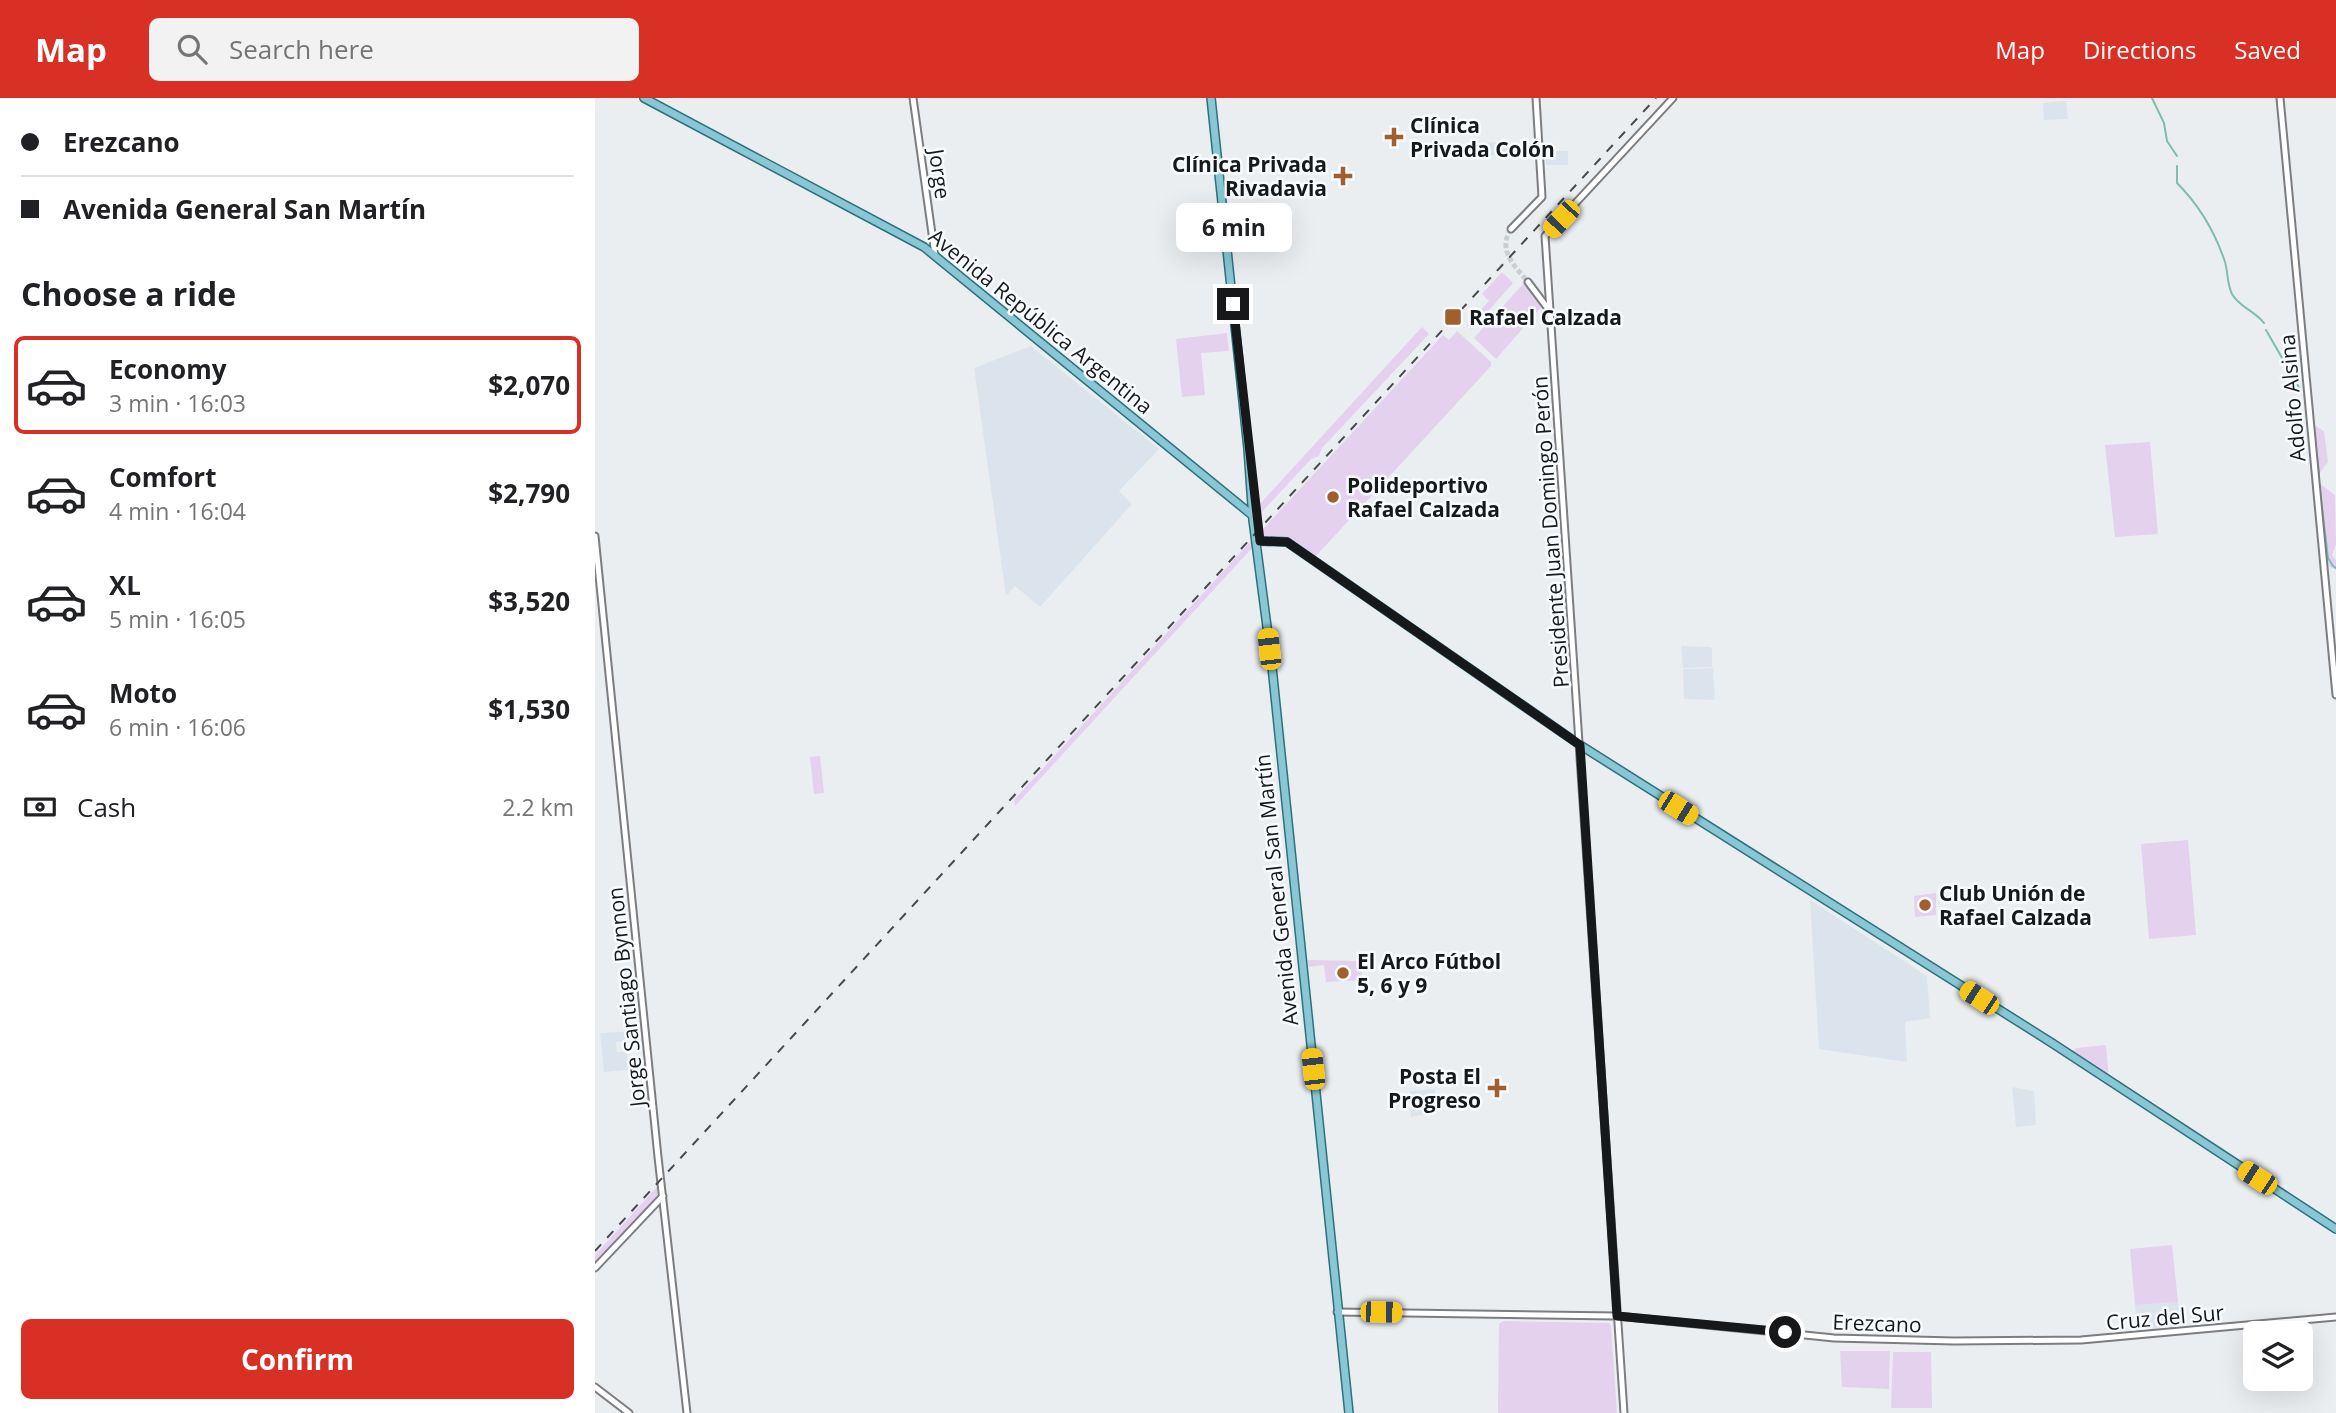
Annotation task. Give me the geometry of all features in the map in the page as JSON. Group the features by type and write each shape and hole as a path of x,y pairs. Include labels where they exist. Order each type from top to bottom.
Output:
{"main road":[{"name":"Avenida República Argentina","path":"644,98 935,255 1252,514"},
{"name":"Avenida General San Martín","path":"1211,98 1266,614"},
{"name":"Avenida General San Martín","path":"1248,449 1252,514 1266,614 1349,1413"},
{"path":"1260,541 1287,542 1580,745 2067,1053 2336,1229"}],"street":[{"name":"Jorge","path":"913,98 935,255"},
{"path":"1511,229 1542,197 1536,98"},
{"name":"Presidente Juan Domingo Perón","path":"1624,1413 1545,236 1673,98"},
{"name":"Adolfo Alsina","path":"2280,98 2336,695"},
{"path":"1528,282 1549,310"},
{"name":"Jorge Santiago Bynnon","path":"595,536 687,1413"},
{"path":"595,1268 663,1196"},
{"name":"Erezcano","path":"1337,1312 1617,1316 1834,1338 2081,1340"},
{"name":"Cruz del Sur","path":"2081,1340 2336,1317"},
{"path":"595,1387 629,1413"}],"shaded area":[{"path":"2066,101 2068,119 2044,120 2043,103"},
{"path":"1509,141 1510,154 1485,156 1484,143"},
{"path":"1545,151 1568,151 1568,165 1546,165"},
{"path":"1502,272 1513,283 1472,329 1467,325 1489,301 1482,294"},
{"path":"1524,283 1544,304 1496,359 1474,338"},
{"path":"1422,327 1429,334 1322,448 1319,456 1311,459 1259,515 1258,506"},
{"path":"1457,331 1491,362 1491,366 1316,556 1283,538 1264,539 1261,536 1262,530 1443,335 1449,340"},
{"path":"1227,333 1229,351 1201,353 1205,395 1182,397 1176,339"},
{"path":"1031,346 1159,449 1119,491 1132,504 1040,607 1015,586 1006,596 974,368"},
{"path":"2314,425 2324,431 2328,462 2319,474"},
{"path":"2150,442 2158,534 2115,537 2105,445"},
{"path":"2319,483 2335,495 2336,544 2332,555 2336,560 2336,570 2330,567 2326,559"},
{"path":"1251,541 1252,548 1015,806 1014,800"},
{"path":"1681,646 1710,647 1712,667 1683,668"},
{"path":"1713,668 1715,700 1684,699 1683,669"},
{"path":"820,756 824,793 814,794 810,757"},
{"path":"2188,840 2196,935 2149,939 2141,844"},
{"name":"Club Unión de Rafael Calzada","path":"1936,893 1936,915 1915,917 1914,896"},
{"path":"1810,900 1927,976 1930,1018 1905,1022 1907,1062 1819,1049"},
{"name":"El Arco Fútbol 5, 6 y 9","path":"1308,960 1361,961 1362,980 1326,982 1324,965 1308,967"},
{"path":"638,1031 639,1040 616,1042 617,1052 627,1052 628,1062 641,1060 641,1069 604,1072 600,1033"},
{"path":"2106,1045 2109,1081 2067,1053 2077,1048"},
{"path":"2012,1087 2034,1091 2036,1125 2016,1127"},
{"path":"1435,1089 1436,1112 1411,1117 1409,1091"},
{"path":"657,1187 657,1196 595,1264 595,1255"},
{"path":"2172,1245 2178,1302 2135,1305 2130,1249"},
{"path":"2178,1302 2181,1329 2137,1333 2135,1305"},
{"path":"1503,1321 1609,1323 1617,1413 1498,1413 1499,1324"},
{"path":"1840,1351 1890,1351 1889,1389 1842,1387"},
{"path":"1893,1352 1931,1352 1932,1408 1891,1408"}],"waterway":[{"path":"2152,98 2164,123 2167,141 2177,156"},
{"path":"2177,166 2177,183 2200,210 2217,240 2232,294 2264,323"},
{"path":"2266,330 2301,391"},
{"path":"2310,395 2313,415"},
{"path":"2314,430 2319,474"},
{"path":"2319,483 2328,558 2336,568"}],"tunnel":[{"path":"1511,229 1506,244 1509,258 1528,282"}],"railway":[{"path":"595,1251 1656,98"}],"place":[{"name":"Clínica Privada Colón","path":"1394,137"},
{"name":"Clínica Privada Rivadavia","path":"1343,176"},
{"name":"Rafael Calzada","path":"1453,317"},
{"name":"Polideportivo Rafael Calzada","path":"1333,497"},
{"name":"Club Unión de Rafael Calzada","path":"1925,905"},
{"name":"El Arco Fútbol 5, 6 y 9","path":"1343,973"},
{"name":"Posta El Progreso","path":"1497,1088"}],"route":[{"path":"1233,304 1260,541 1287,542 1580,745 1617,1316 1785,1332"}]}
